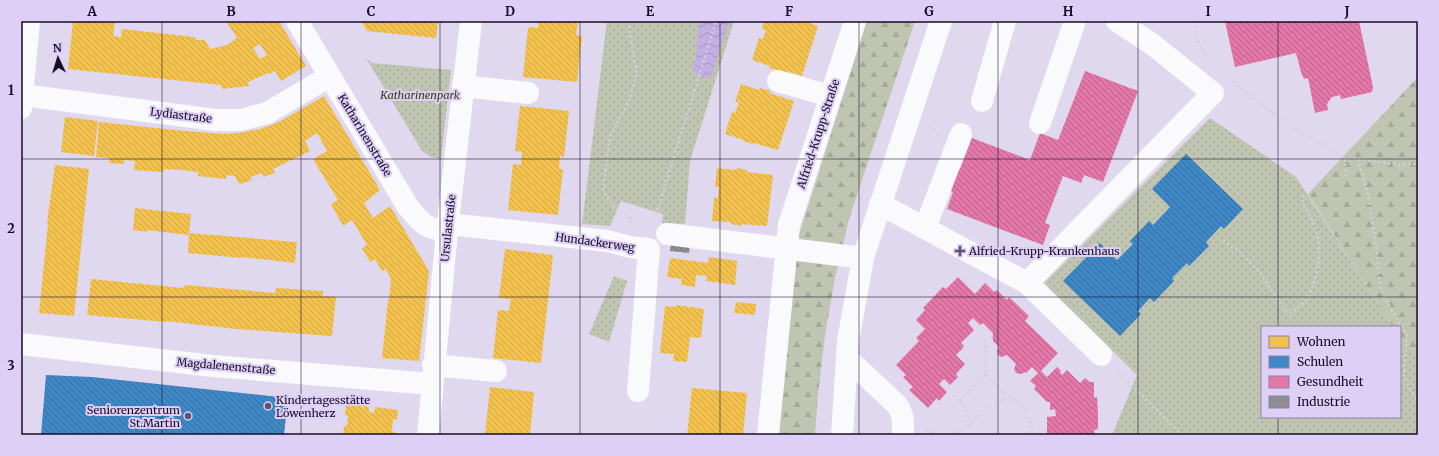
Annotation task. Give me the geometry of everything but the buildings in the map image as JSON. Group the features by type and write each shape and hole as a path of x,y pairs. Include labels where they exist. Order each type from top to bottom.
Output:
{"street":[{"path":"22,102 29,21"},
{"name":"Katharinenstraße","path":"298,21 408,207 423,223 434,230 448,228"},
{"name":"Ursulastraße","path":"428,435 448,228 471,21"},
{"name":"Alfried-Krupp-Straße","path":"768,435 789,225 855,21"},
{"path":"842,435 846,358 863,258 941,21"},
{"path":"982,101 1006,21"},
{"path":"1040,123 1075,21"},
{"path":"1027,283 1213,92 1152,44 1117,21"},
{"name":"Lydiastraße","path":"22,102 216,120 242,120 267,112 330,76"},
{"path":"778,82 830,96"},
{"path":"463,86 528,94"},
{"path":"926,228 961,134"},
{"path":"880,204 1027,283 1101,355"},
{"path":"660,227 787,248 863,258"},
{"name":"Hundackerweg","path":"448,228 608,241 649,249 638,391"},
{"name":"Magdalenenstraße","path":"21,344 213,366 433,375 496,371"},
{"path":"846,358 901,411 903,418 903,435"}],"path":[{"path":"628,21 637,75 629,101 610,136 603,191 615,208 631,218 630,246"},
{"path":"660,227 696,85 716,21"},
{"path":"1196,21 1195,28 1198,41 1207,59 1200,55"},
{"path":"1229,78 1291,128 1318,141 1345,159 1358,159 1398,165 1418,164"},
{"path":"1345,159 1346,176"},
{"path":"1358,159 1369,201 1382,294 1407,335 1404,377 1418,400"},
{"path":"1223,240 1241,253 1259,272 1285,310 1291,313 1306,300 1315,280 1319,258 1319,240 1312,220 1303,204 1303,192"},
{"path":"984,337 986,375 1009,397 1021,404 1026,411 1033,435"},
{"path":"1101,355 1182,435"},
{"path":"960,401 986,375"},
{"path":"954,395 966,407 968,414 968,426"},
{"path":"954,435 968,426 989,406 1009,397"}],"green space":[{"path":"607,21 734,21 690,161 685,224 662,223 663,214 621,201 610,226 582,224"},
{"path":"867,21 915,21 849,219 835,278 825,335 815,435 776,435 797,241"},
{"name":"Katharinenpark","path":"366,58 372,63 451,70 441,159 431,157 422,151"},
{"path":"1418,77 1418,365 1412,348 1401,339 1401,326 1392,326 1308,194"},
{"path":"1210,118 1296,177 1392,326 1261,326 1261,418 1401,418 1401,339 1412,348 1418,365 1418,435 1112,435 1137,375 1044,283"},
{"path":"614,276 627,281 609,342 589,334"}],"water":[{"path":"699,21 729,21 710,79 692,72 696,57"}],"place":[{"name":"Alfried-Krupp-Krankenhaus","path":"960,251"},
{"name":"Kindertagesstätte Löwenherz","path":"268,406"},
{"name":"Seniorenzentrum St.Martin","path":"188,416"}]}
